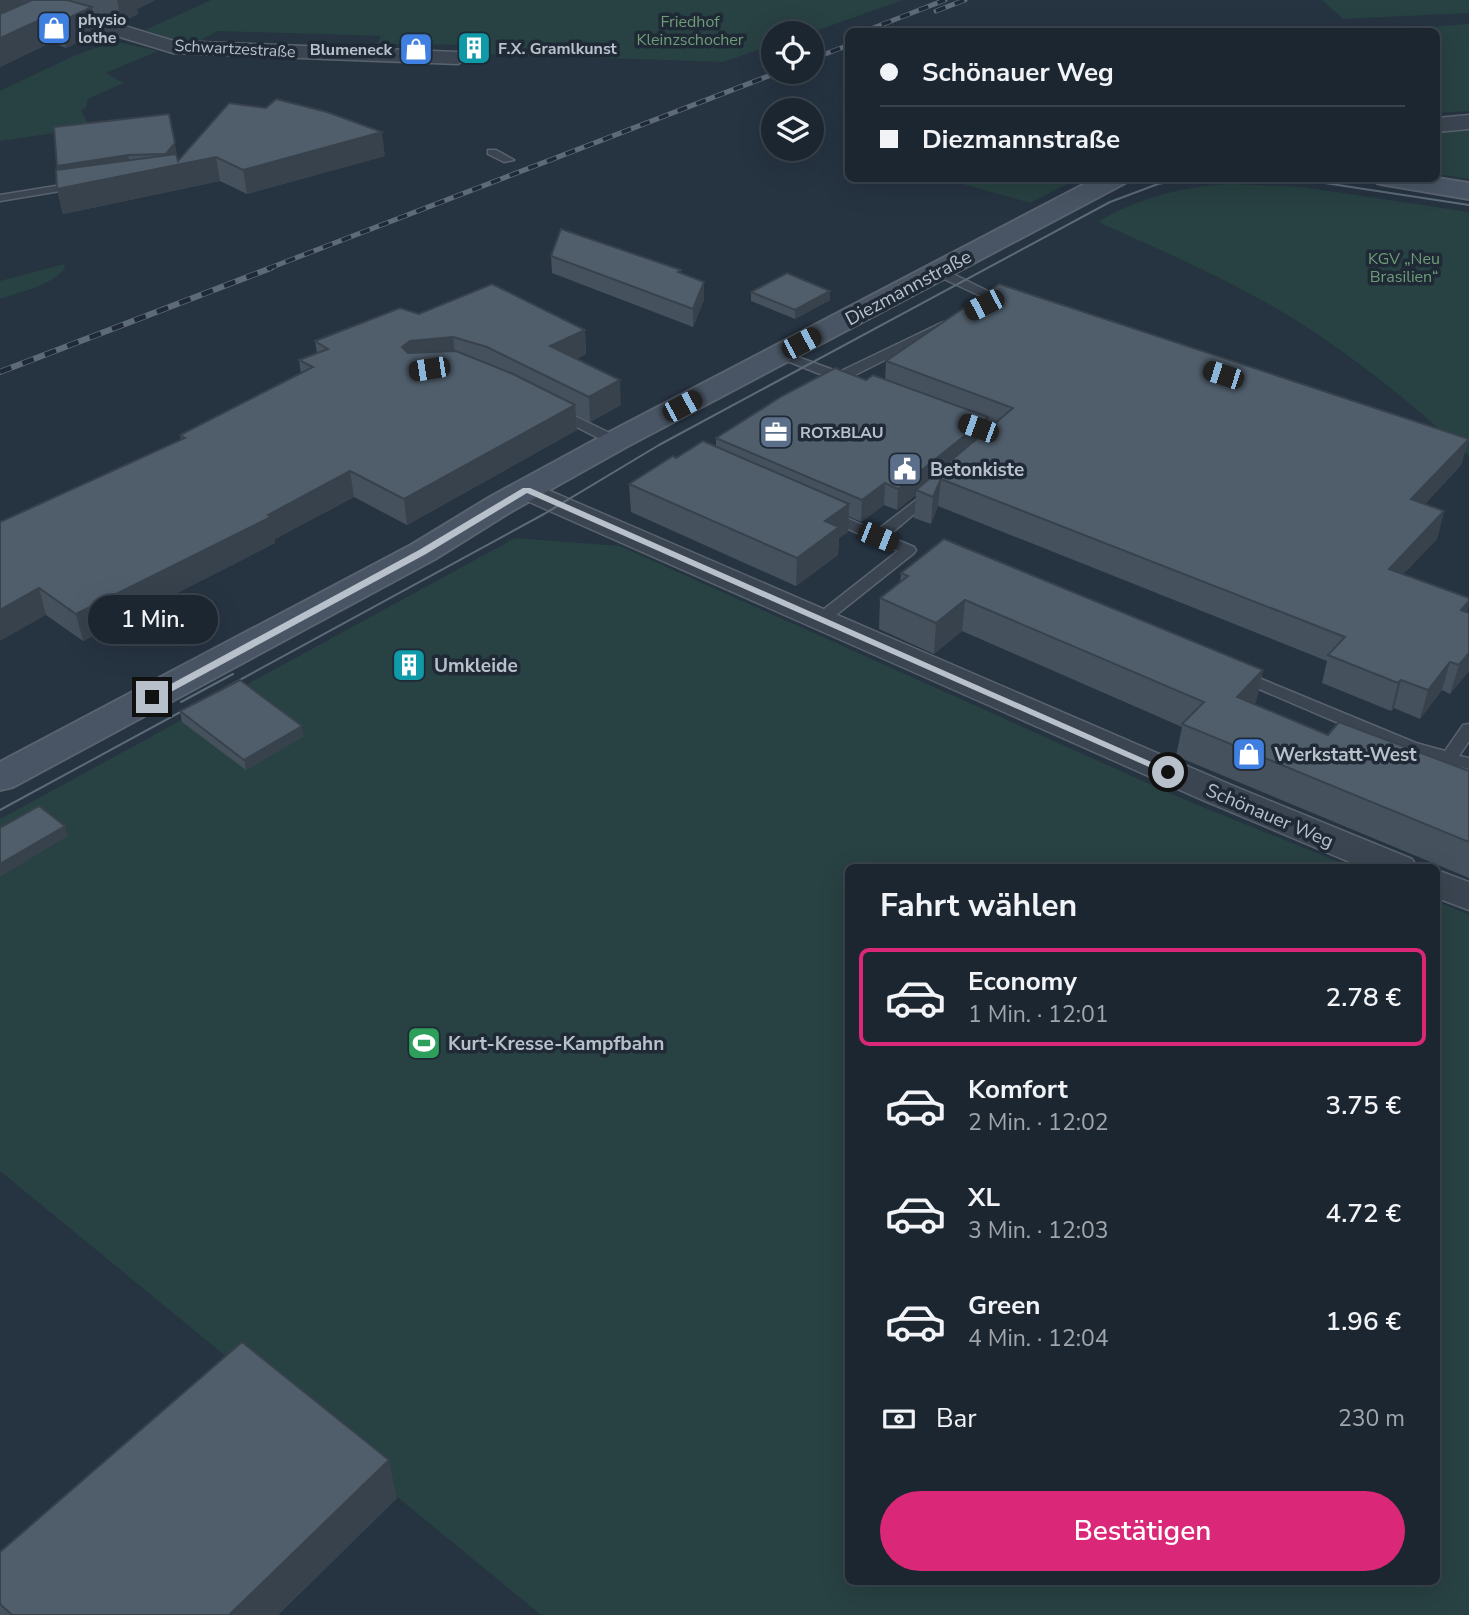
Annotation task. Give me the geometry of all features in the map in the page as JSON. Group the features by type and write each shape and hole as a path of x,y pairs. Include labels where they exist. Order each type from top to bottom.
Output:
{"street":[{"name":"Schwartzestraße","path":"18,0 173,47 458,58"},
{"path":"21,24 69,0"},
{"path":"1440,125 1469,122"},
{"name":"Diezmannstraße","path":"0,778 423,552 615,441 1108,182"},
{"path":"1412,182 1469,191"},
{"name":"Schönauer Weg","path":"527,490 1218,793 1389,864"},
{"path":"1440,884 1469,897"}],"lane":[{"path":"492,152 508,159"},
{"path":"0,198 93,183"},
{"path":"818,390 1000,299 937,271"},
{"path":"779,355 865,387"},
{"path":"546,406 615,441"},
{"path":"878,537 950,478"},
{"path":"816,510 909,550 820,620"},
{"path":"1223,668 1410,747 1469,764"},
{"path":"1449,758 1469,729"}],"green space":[{"name":"Friedhof Kleinzschocher","path":"211,0 903,0 824,28 824,21 761,21 761,49 723,62 485,54 489,45 377,44 381,36 218,31 191,45 145,30"},
{"path":"1322,0 1469,0 1469,13 1343,19"},
{"path":"1469,24 1469,111 1440,113 1440,28 1411,28"},
{"path":"114,41 158,51 106,73 124,83 88,99 86,108 81,110 90,128 0,141 0,91 71,57"},
{"path":"1469,128 1469,179 1440,174 1440,131"},
{"path":"956,182 1067,184 1030,203"},
{"name":"KGV „Neu Brasilien“","path":"1232,184 1303,187 1469,212 1469,456 1337,347 1289,316 1219,278 1098,222 1128,206 1161,195 1196,187"},
{"path":"64,264 65,268 51,280 0,299 0,281"},
{"name":"Kurt-Kresse-Kampfbahn","path":"515,538 620,546 1183,799 1344,864 845,864 845,1585 1440,1585 1440,902 1469,915 1469,1615 541,1615 0,1171 0,819"}],"building":[{"path":"32,0 67,0 92,7 60,22 46,17 0,38 0,14"},
{"path":"276,99 327,112 382,132 243,170 216,157 57,189 56,170 176,154 178,161 229,103 266,108"},
{"path":"169,114 175,143 166,154 128,155 57,166 54,127"},
{"path":"561,229 681,270 678,272 704,282 693,309 551,256"},
{"path":"787,273 830,291 795,310 751,292"},
{"path":"492,284 585,330 550,346 620,380 589,397 487,347 453,337 410,341 402,347 408,353 456,351 513,374 575,405 404,499 350,471 268,515 271,517 76,614 39,588 0,610 0,522 185,438 180,435 313,367 299,360 328,349 315,341 400,308 419,314"},
{"path":"999,284 1469,439 1411,499 1444,511 1389,569 1469,598 1461,610 1469,613 1469,653 1459,665 1450,662 1428,690 1401,680 1398,683 1328,655 1345,637 941,479 933,497 916,490 1013,408 886,361"},
{"path":"835,368 866,380 873,375 988,417 898,489 885,483 862,500 716,438 782,396"},
{"path":"703,441 849,504 825,521 839,527 797,558 629,484 673,456 676,458"},
{"path":"944,539 1263,670 1237,697 1328,735 1339,722 1469,771 1469,842 1182,724 1204,702 965,600 936,623 880,598 908,576 901,573"},
{"path":"240,680 302,726 244,760 180,711"},
{"path":"39,806 65,826 0,864 0,828"},
{"path":"242,1342 389,1460 229,1615 12,1615 0,1604 0,1552"}],"tram line":[{"path":"225,688 544,514 659,445 1110,202 1168,182"},
{"path":"1318,182 1469,205"},
{"path":"181,702 233,674"},
{"path":"0,810 197,703"}],"railway":[{"path":"873,28 945,0"},
{"path":"936,11 965,0"},
{"path":"824,54 845,47"},
{"path":"267,269 761,79"},
{"path":"0,372 271,268"}],"place":[{"name":"physio lothe","path":"54,28"},
{"name":"F.X. Gramlkunst","path":"474,48"},
{"name":"Blumeneck","path":"416,49"},
{"name":"ROTxBLAU","path":"776,432"},
{"name":"Betonkiste","path":"905,469"},
{"name":"Umkleide","path":"409,665"},
{"name":"Werkstatt-West","path":"1249,754"},
{"name":"Kurt-Kresse-Kampfbahn","path":"424,1043"}],"route":[{"path":"152,697 423,552 527,490 569,511 1168,772"}]}
